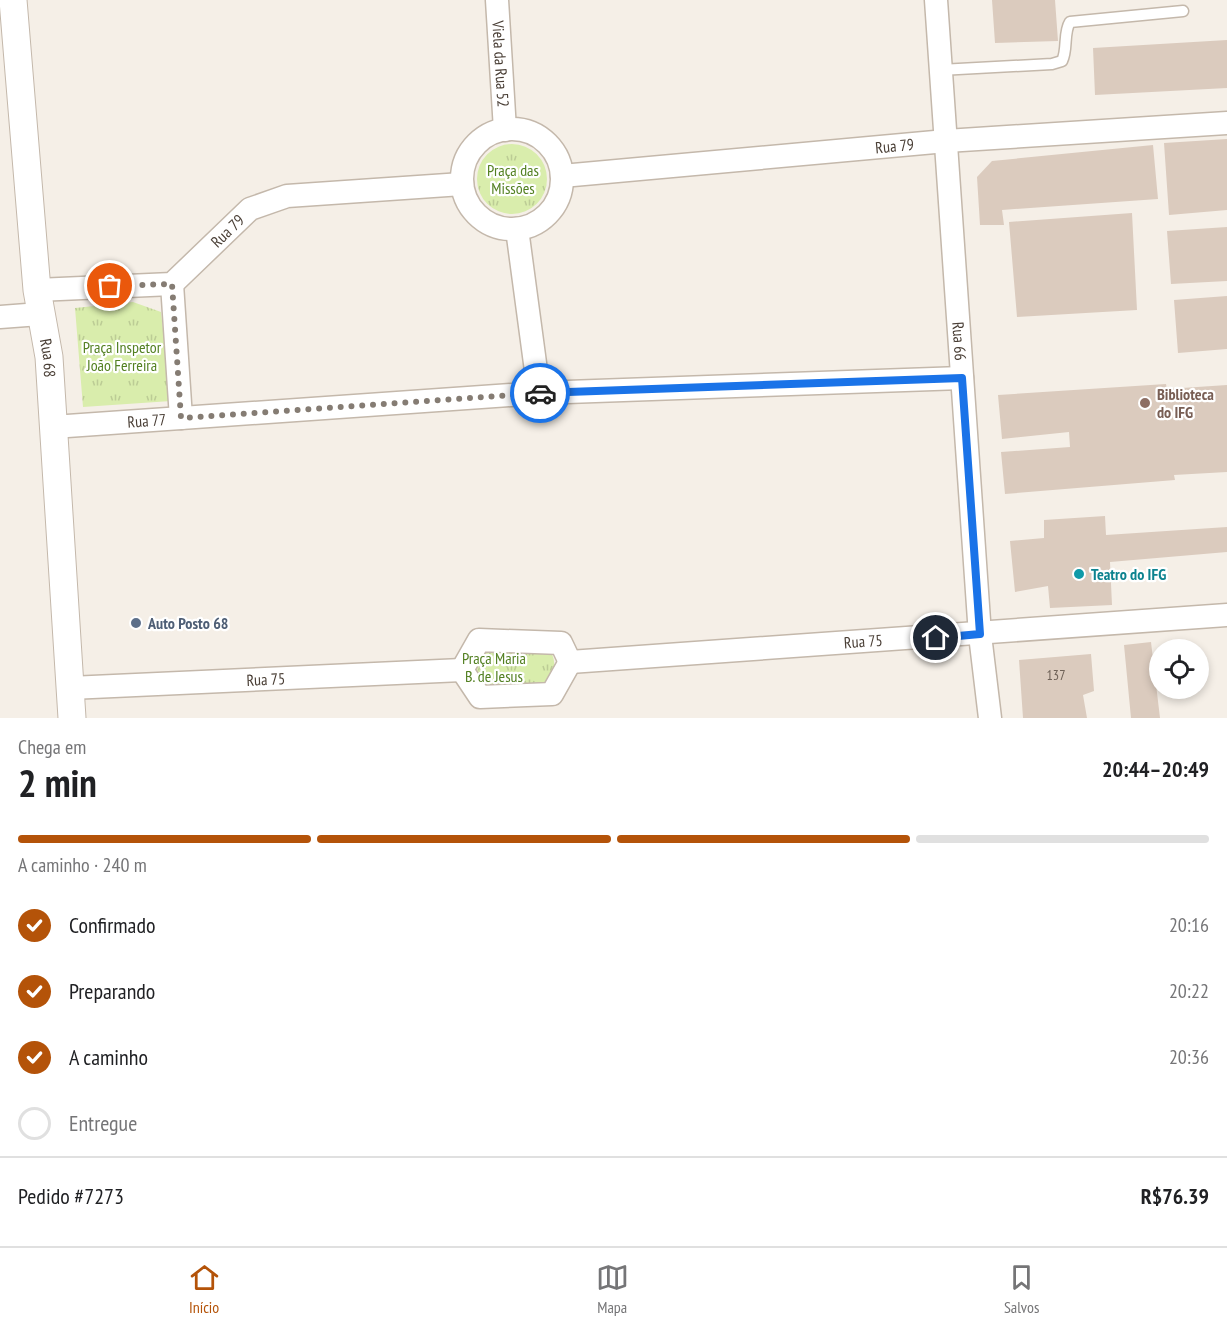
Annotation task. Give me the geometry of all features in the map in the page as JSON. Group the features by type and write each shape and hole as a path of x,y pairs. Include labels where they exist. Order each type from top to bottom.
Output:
{"street":[{"name":"Rua 68","path":"13,0 39,302 49,357 72,718"},
{"name":"Viela da Rua 52","path":"497,0 505,130"},
{"name":"Rua 66","path":"936,0 980,634 990,718"},
{"name":"Rua 79","path":"562,176 946,141 1227,123"},
{"path":"505,130 522,130 537,136 550,146 559,160 562,176 561,191 555,206 545,218 532,226 517,230 501,228 481,218 466,199 462,184 463,169 478,143 490,134 505,130"},
{"name":"Rua 79","path":"172,284 250,209 287,196 462,184"},
{"path":"517,230 539,393"},
{"path":"0,317 39,302 172,284 181,418"},
{"name":"Rua 77","path":"53,427 539,393 962,378"},
{"name":"Rua 75","path":"570,662 1227,615"},
{"path":"479,639 561,643 570,662 552,694 480,697 462,670 479,639"},
{"name":"Rua 75","path":"70,688 462,670"}],"lane":[{"path":"940,70 1052,64 1062,61 1065,55 1067,26 1070,22 1183,11"}],"green space":[{"name":"Praça das Missões","path":"512,144 525,147 537,154 544,166 547,179 544,192 537,204 525,211 512,214 499,211 487,204 480,192 477,179 480,166 487,154 499,147"},
{"name":"Praça Inspetor João Ferreira","path":"133,302 161,312 171,401 83,407 75,308"},
{"name":"Praça Maria B. de Jesus","path":"483,647 548,648 554,661 549,684 486,689 469,672"}],"building":[{"path":"992,0 1055,0 1058,41 995,43"},
{"path":"1227,40 1227,88 1095,95 1093,48"},
{"path":"1227,139 1227,210 1169,215 1164,143"},
{"path":"1153,145 1158,199 1002,210 1004,225 980,225 977,177 992,161"},
{"path":"1132,213 1137,310 1017,317 1009,222"},
{"path":"1227,227 1227,281 1171,284 1167,231"},
{"path":"1227,296 1227,349 1178,353 1174,300"},
{"path":"1166,384 1167,389 1227,385 1227,472 1174,475 1175,480 1005,494 1001,452 1070,447 1069,432 1002,439 998,395"},
{"path":"1105,516 1106,535 1227,527 1227,552 1110,562 1112,605 1050,608 1048,586 1015,592 1010,541 1044,538 1044,520"},
{"path":"1149,642 1149,699 1158,699 1160,718 1131,718 1124,645"},
{"path":"1091,654 1094,691 1083,695 1087,718 1023,718 1019,660"}],"way so far":[{"path":"110,286 172,284 181,418 540,393"}],"place":[{"name":"Biblioteca do IFG","path":"1145,403"},
{"name":"Teatro do IFG","path":"1079,574"},
{"name":"Auto Posto 68","path":"136,623"}],"route":[{"path":"540,393 962,378 980,634 936,638"}]}
